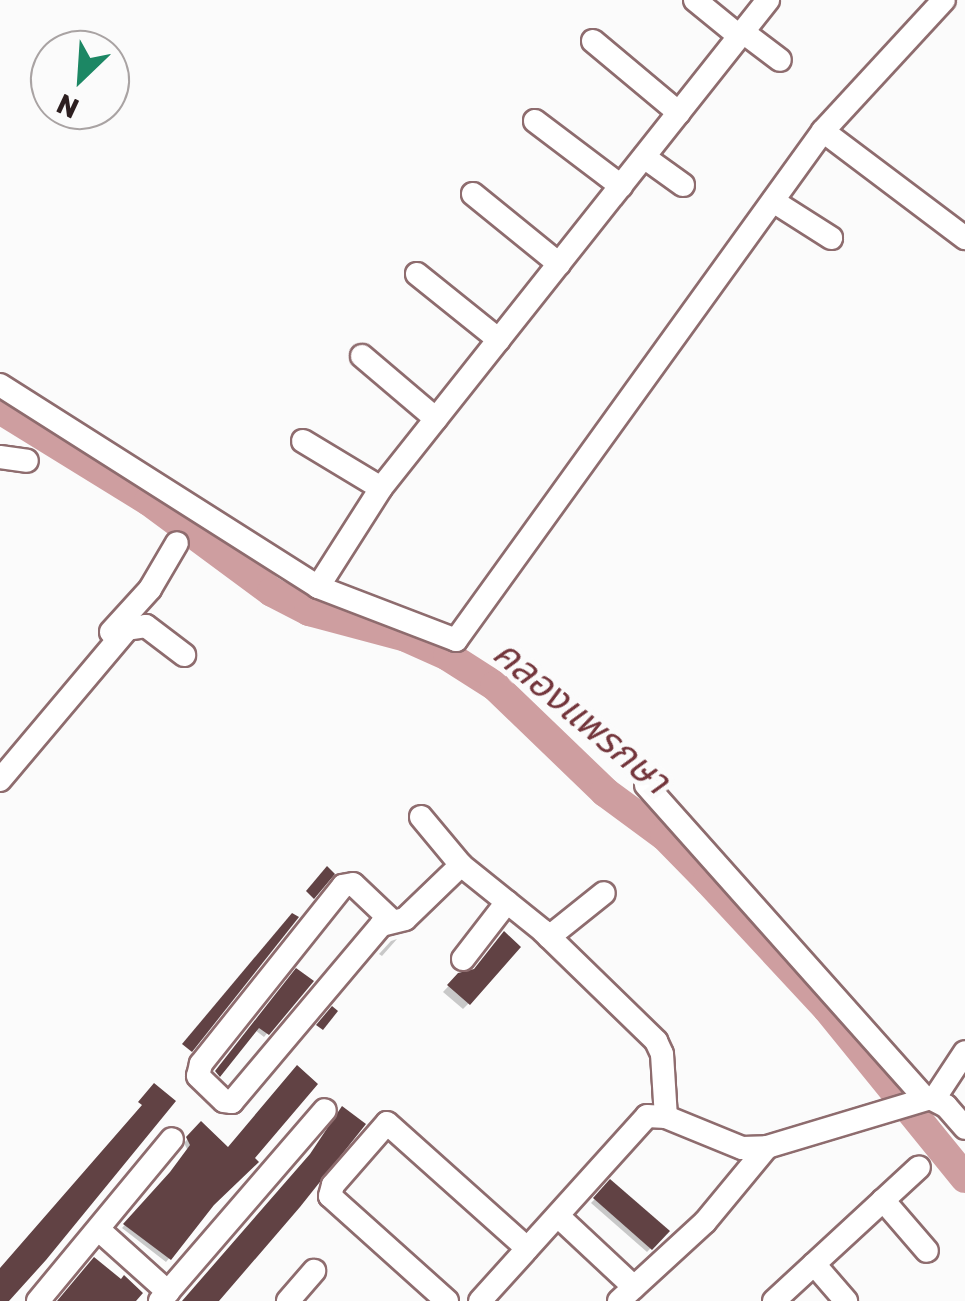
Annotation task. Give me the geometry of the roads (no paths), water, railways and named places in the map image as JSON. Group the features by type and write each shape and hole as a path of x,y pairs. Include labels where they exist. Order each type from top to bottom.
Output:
{"street":[{"path":"695,0 780,60"},
{"path":"318,587 381,488 768,0"},
{"path":"0,385 318,587 450,638 461,638 823,131 944,0"},
{"path":"593,41 678,113"},
{"path":"536,121 621,186"},
{"path":"823,131 965,238"},
{"path":"644,157 682,185"},
{"path":"473,194 559,264"},
{"path":"773,201 831,238"},
{"path":"417,274 499,340"},
{"path":"362,356 436,419"},
{"path":"302,441 381,488"},
{"path":"0,457 27,462"},
{"path":"96,665 100,645 150,589 177,543"},
{"path":"0,780 127,628 151,629 184,655"},
{"path":"646,785 926,1099 965,1128"},
{"path":"421,817 461,865 550,937 656,1041 664,1063 666,1116"},
{"path":"390,920 353,884 343,886 201,1064 198,1076 224,1102 232,1102 372,934 390,920 405,919 461,865"},
{"path":"550,937 604,892"},
{"path":"463,959 507,902"},
{"path":"489,1298 526,1248 646,1116 666,1116 727,1144 767,1147 926,1099 965,1052"},
{"path":"99,1230 164,1296 325,1110"},
{"path":"447,1301 330,1196 332,1185 387,1124 526,1248"},
{"path":"38,1301 172,1139"},
{"path":"558,1216 627,1294 706,1222 767,1147"},
{"path":"774,1301 920,1167"},
{"path":"883,1200 927,1252"},
{"path":"814,1264 846,1301"},
{"path":"288,1301 314,1270"}],"waterway":[{"name":"คลองแพรกษา","path":"0,409 149,501 272,592 309,611 406,637 448,656 495,686 605,792 665,836 708,880 827,1008 965,1178"}]}
